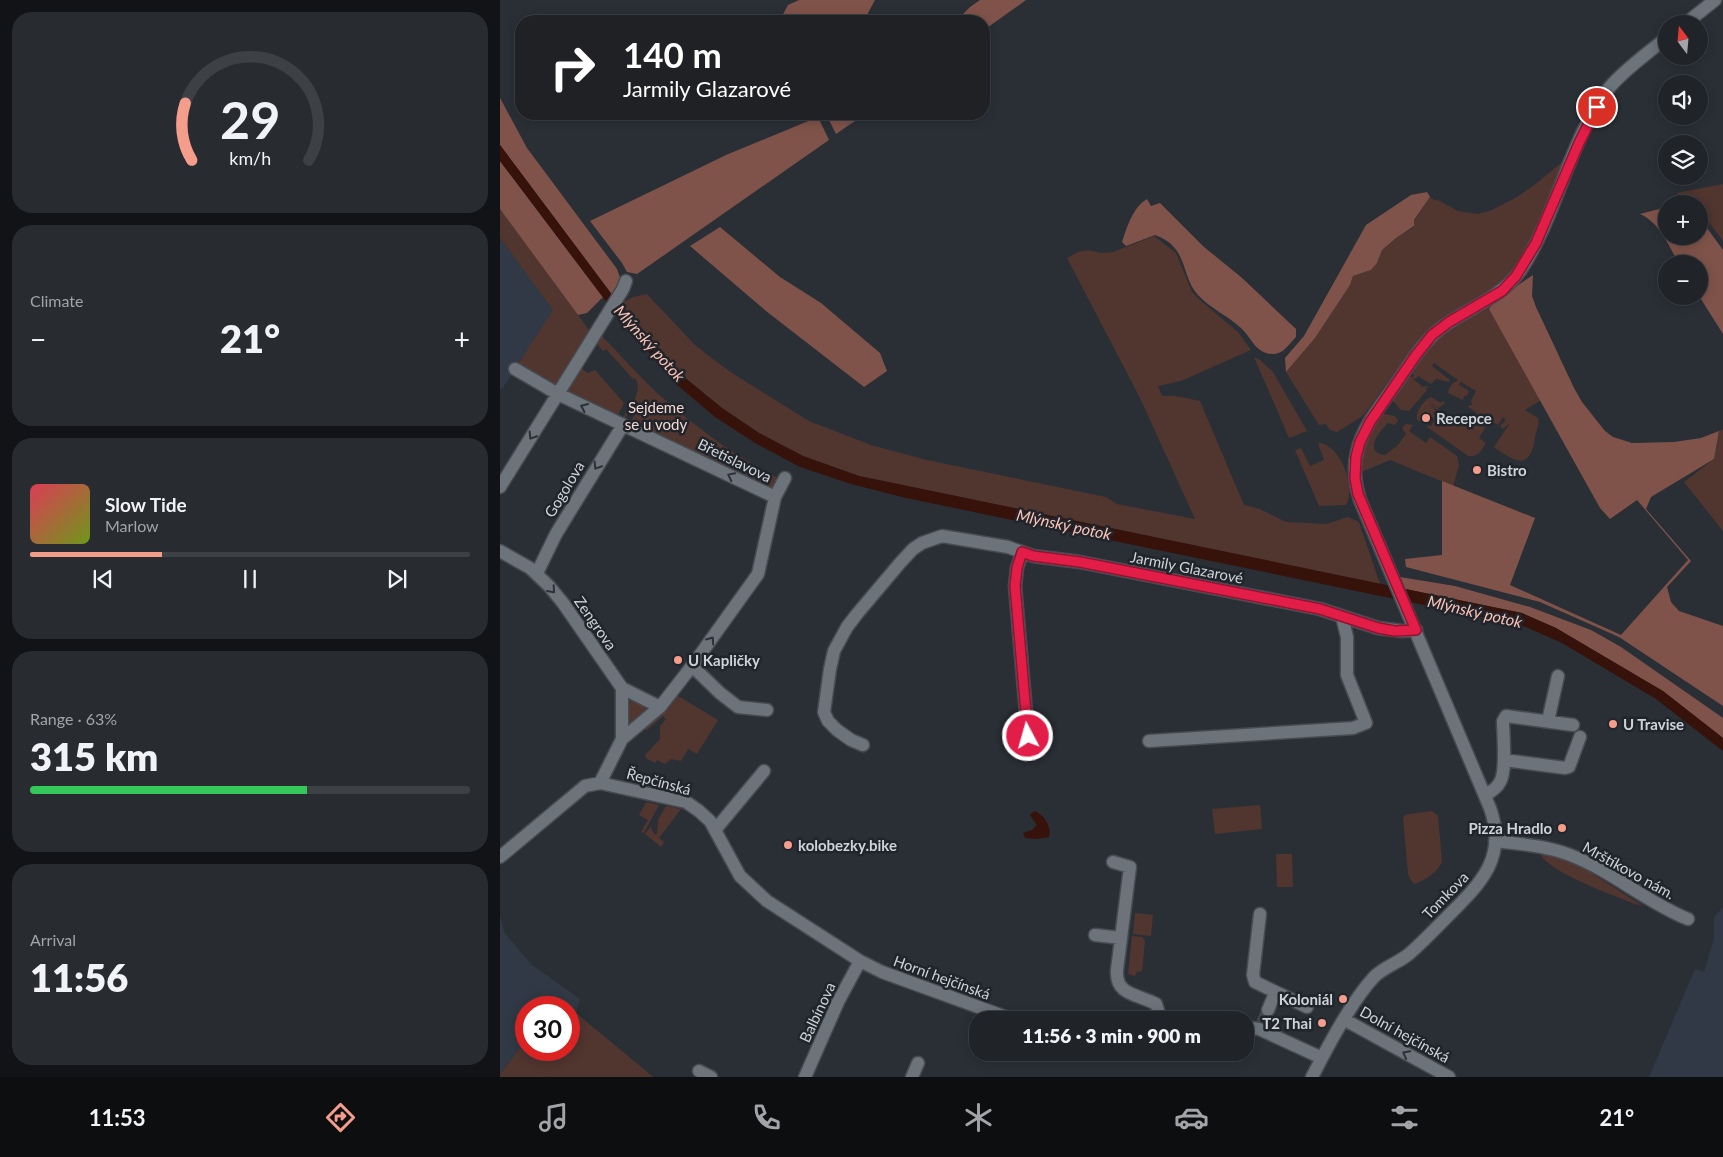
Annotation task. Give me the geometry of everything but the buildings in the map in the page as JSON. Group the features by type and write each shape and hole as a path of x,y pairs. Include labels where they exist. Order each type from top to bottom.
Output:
{"street":[{"path":"1696,15 1715,0"},
{"name":"Tomkova","path":"1312,1077 1345,1020 1376,976 1410,953 1476,888 1491,862 1495,841 1494,818 1485,795 1362,506 1356,483 1356,457 1365,430 1429,339 1449,322 1502,291 1514,278 1536,243 1579,143 1603,98 1622,75 1658,45"},
{"path":"500,487 624,285"},
{"name":"Břetislavova","path":"516,369 558,394 775,497 758,574 660,707 622,739"},
{"name":"Gogolova","path":"537,573 560,527 623,425"},
{"path":"775,497 785,478"},
{"name":"Jarmily Glazarové","path":"863,745 851,740 832,725 826,716 824,707 834,651 847,627 857,614 914,548 932,538 951,536 1008,547 1033,556 1080,562 1320,609 1395,631 1411,619"},
{"name":"Zengrova","path":"500,551 537,573 563,603 622,688"},
{"path":"1022,552 1017,568 1015,586 1028,736"},
{"path":"1149,741 1352,728 1366,723 1347,675 1347,638 1342,617"},
{"path":"692,666 720,693 738,707 767,710"},
{"path":"1548,721 1558,676"},
{"path":"500,857 586,786 600,783 622,739 622,688 660,707"},
{"path":"1485,795 1501,782 1504,760 1503,721 1506,716 1573,724"},
{"path":"1504,760 1569,767 1580,737"},
{"path":"715,830 764,771"},
{"name":"Řepčínská","path":"600,783 686,802 710,821 740,876 767,901 860,961"},
{"name":"Mrštíkovo nám.","path":"1495,841 1557,851 1570,855 1688,919"},
{"path":"1114,862 1130,867 1117,974 1119,984 1128,992 1156,1004 1158,1011"},
{"path":"1260,914 1253,978 1256,984 1307,1007"},
{"path":"1095,935 1121,938"},
{"name":"Horní hejčínská","path":"860,961 905,982 988,1011"},
{"name":"Balbínova","path":"805,1077 838,1002 860,961"},
{"path":"1268,1010 1275,993"},
{"name":"Dolní hejčínská","path":"1345,1020 1449,1077"},
{"path":"1254,1026 1261,1026 1322,1058"},
{"path":"912,1077 918,1063"},
{"path":"699,1071 711,1077"}],"shaded area":[{"path":"799,0 875,0 867,15 783,15 788,5"},
{"path":"980,0 1026,0 990,26 990,15 962,15"},
{"path":"500,98 527,148 617,269 622,283 613,296 500,145"},
{"path":"811,120 819,120 829,140 637,274 627,272 590,221 726,155"},
{"path":"829,120 856,120 836,134"},
{"path":"500,161 603,297 587,313 578,315 500,209"},
{"path":"1427,192 1430,197 1414,220 1414,226 1382,250 1377,263 1371,270 1353,276 1350,285 1315,338 1286,372 1285,358 1304,336 1366,225 1411,195"},
{"path":"1147,199 1151,206 1160,203 1204,247 1241,277 1296,329 1296,337 1286,348 1276,354 1262,351 1241,328 1203,300 1192,287 1179,254 1166,240 1155,235 1126,246 1122,242 1134,212"},
{"path":"1658,209 1658,229 1647,218 1640,214"},
{"path":"720,227 780,277 821,303 880,353 887,371 864,387 766,311 690,246"},
{"path":"1708,229 1723,250 1723,334 1705,305 1708,305 1708,255 1674,255 1669,245 1708,245"},
{"path":"500,238 554,310 502,389 500,388"},
{"path":"1533,275 1532,296 1536,307 1574,388 1582,402 1605,431 1613,437 1632,443 1674,442 1701,438 1719,431 1714,459 1651,497 1646,509 1691,561 1667,587 1671,602 1679,611 1723,626 1723,706 1619,637 1540,602 1406,567 1405,559 1442,555 1442,481 1535,518 1510,585 1621,635 1688,560 1637,500 1610,519 1600,508 1489,309 1496,300"},
{"path":"1400,577 1455,586 1530,607 1591,630 1621,647 1723,718 1723,738 1664,692 1556,628 1522,613 1405,589"},
{"path":"1723,907 1723,1077 1649,1077 1695,969 1704,972 1714,938 1714,917"},
{"path":"500,916 504,932 532,965 576,996 515,996 515,1054 500,1074"}],"green space":[{"path":"1568,157 1535,234 1520,262 1502,285 1390,379 1363,416 1337,432 1330,430 1326,424 1319,425 1286,372 1315,338 1350,285 1353,276 1371,270 1377,263 1382,250 1396,238 1414,227 1414,221 1430,197 1458,211 1478,214 1492,210 1517,197"},
{"path":"1723,184 1723,241 1708,221 1708,195 1680,195 1676,193"},
{"path":"500,208 589,330 557,387 518,364 553,310 500,238"},
{"path":"1154,236 1176,253 1192,292 1238,332 1251,350 1181,381 1158,386 1162,396 1176,396 1200,401 1244,505 1260,509 1286,522 1327,524 1348,517 1359,522 1380,584 859,476 803,456 759,433 722,408 684,377 620,304 633,297 647,294 694,344 732,373 809,421 871,445 927,460 1106,497 1117,504 1195,519 1140,398 1067,258 1078,252 1088,250 1102,253 1113,252"},
{"path":"1496,300 1490,309 1541,400 1525,410 1538,418 1539,423 1530,455 1520,460 1508,456 1494,447 1510,423 1503,429 1500,426 1506,420 1503,417 1498,425 1483,416 1490,422 1486,427 1479,423 1485,428 1479,438 1486,443 1475,456 1468,456 1427,427 1431,426 1435,419 1425,413 1419,422 1417,416 1419,410 1431,397 1441,403 1443,401 1445,403 1439,408 1429,402 1438,410 1428,404 1437,411 1433,413 1435,415 1438,413 1437,418 1440,421 1453,416 1456,412 1455,416 1461,417 1463,414 1469,417 1471,414 1474,416 1477,413 1467,406 1472,405 1471,401 1476,391 1461,382 1459,385 1469,391 1463,400 1448,393 1449,388 1458,380 1434,363 1432,366 1450,380 1449,382 1436,379 1431,384 1418,376 1416,379 1413,378 1421,387 1429,387 1425,388 1427,390 1409,411 1401,410 1392,400 1407,376 1413,377 1414,366 1442,333"},
{"name":"Sejdeme se u vody","path":"600,334 656,392 685,417 730,450 778,478 775,490 635,424 631,421 637,411 631,408 625,418 626,421 624,420 629,404 633,405 638,388 637,381 606,349 603,351 595,341"},
{"path":"1254,357 1273,372 1307,431 1289,438"},
{"path":"582,366 583,370 588,373 595,370 624,403 618,415 615,416 569,393 568,388"},
{"path":"1381,415 1395,416 1398,421 1395,425 1388,423 1377,436 1374,446 1375,450 1385,455 1398,445 1406,434 1402,428 1406,424 1413,425 1409,431 1426,443 1430,437 1457,456 1459,466 1453,486 1390,460 1359,473 1359,465 1366,442"},
{"path":"1723,429 1723,531 1684,482 1714,459 1719,431"},
{"path":"1318,443 1326,445 1333,450 1344,468 1349,488 1349,497 1346,505 1319,506 1295,450 1301,448 1310,466 1324,460"},
{"path":"678,696 718,720 697,754 688,749 681,761 671,759 665,764 657,760 656,763 647,759 645,755 660,739 660,726 666,719 663,716 646,731 646,727"},
{"path":"633,699 645,705 646,710 632,723 628,721 628,706"},
{"path":"646,802 659,805 644,833 641,832 648,820 639,815"},
{"path":"1260,805 1262,829 1215,834 1212,809"},
{"path":"666,806 681,809 659,838 664,842 661,847 645,834 651,826 652,831 656,835 658,820"},
{"path":"1432,811 1438,816 1442,862 1430,876 1414,884 1408,873 1403,818 1409,814"},
{"path":"1544,853 1574,862 1643,906 1568,876 1546,861 1541,854"},
{"path":"1276,854 1292,854 1293,887 1277,887"},
{"path":"1135,913 1153,915 1151,936 1133,934"},
{"path":"1132,936 1142,937 1145,941 1142,971 1137,972 1135,976 1128,974"},
{"path":"580,1016 653,1077 500,1077 500,1074 515,1054 515,1061 580,1061"}],"water":[{"name":"Mlýnský potok","path":"500,145 613,296 684,377 722,408 759,433 803,456 859,476 1522,613 1556,628 1663,691 1723,738 1723,751 1656,699 1562,643 1521,625 906,498 851,484 800,467 755,443 715,417 676,384 614,312 500,161"},
{"path":"1034,811 1046,821 1050,833 1049,837 1025,838 1023,833 1032,830 1037,825 1030,815"}],"tunnel":[{"path":"1262,1023 1268,1010"}],"place":[{"name":"Recepce","path":"1426,418"},
{"name":"Bistro","path":"1477,470"},
{"name":"U Kapličky","path":"678,660"},
{"name":"U Travise","path":"1613,724"},
{"name":"Pizza Hradlo","path":"1562,828"},
{"name":"kolobezky.bike","path":"788,845"},
{"name":"Koloniál","path":"1343,999"},
{"name":"T2 Thai","path":"1322,1023"}],"route":[{"path":"1028,736 1015,586 1017,568 1022,552 1033,556 1080,562 1164,580 1320,609 1378,628 1395,631 1416,630 1358,494 1355,478 1356,453 1370,422 1427,341 1449,322 1502,291 1518,274 1536,243 1579,143 1597,107"}]}
